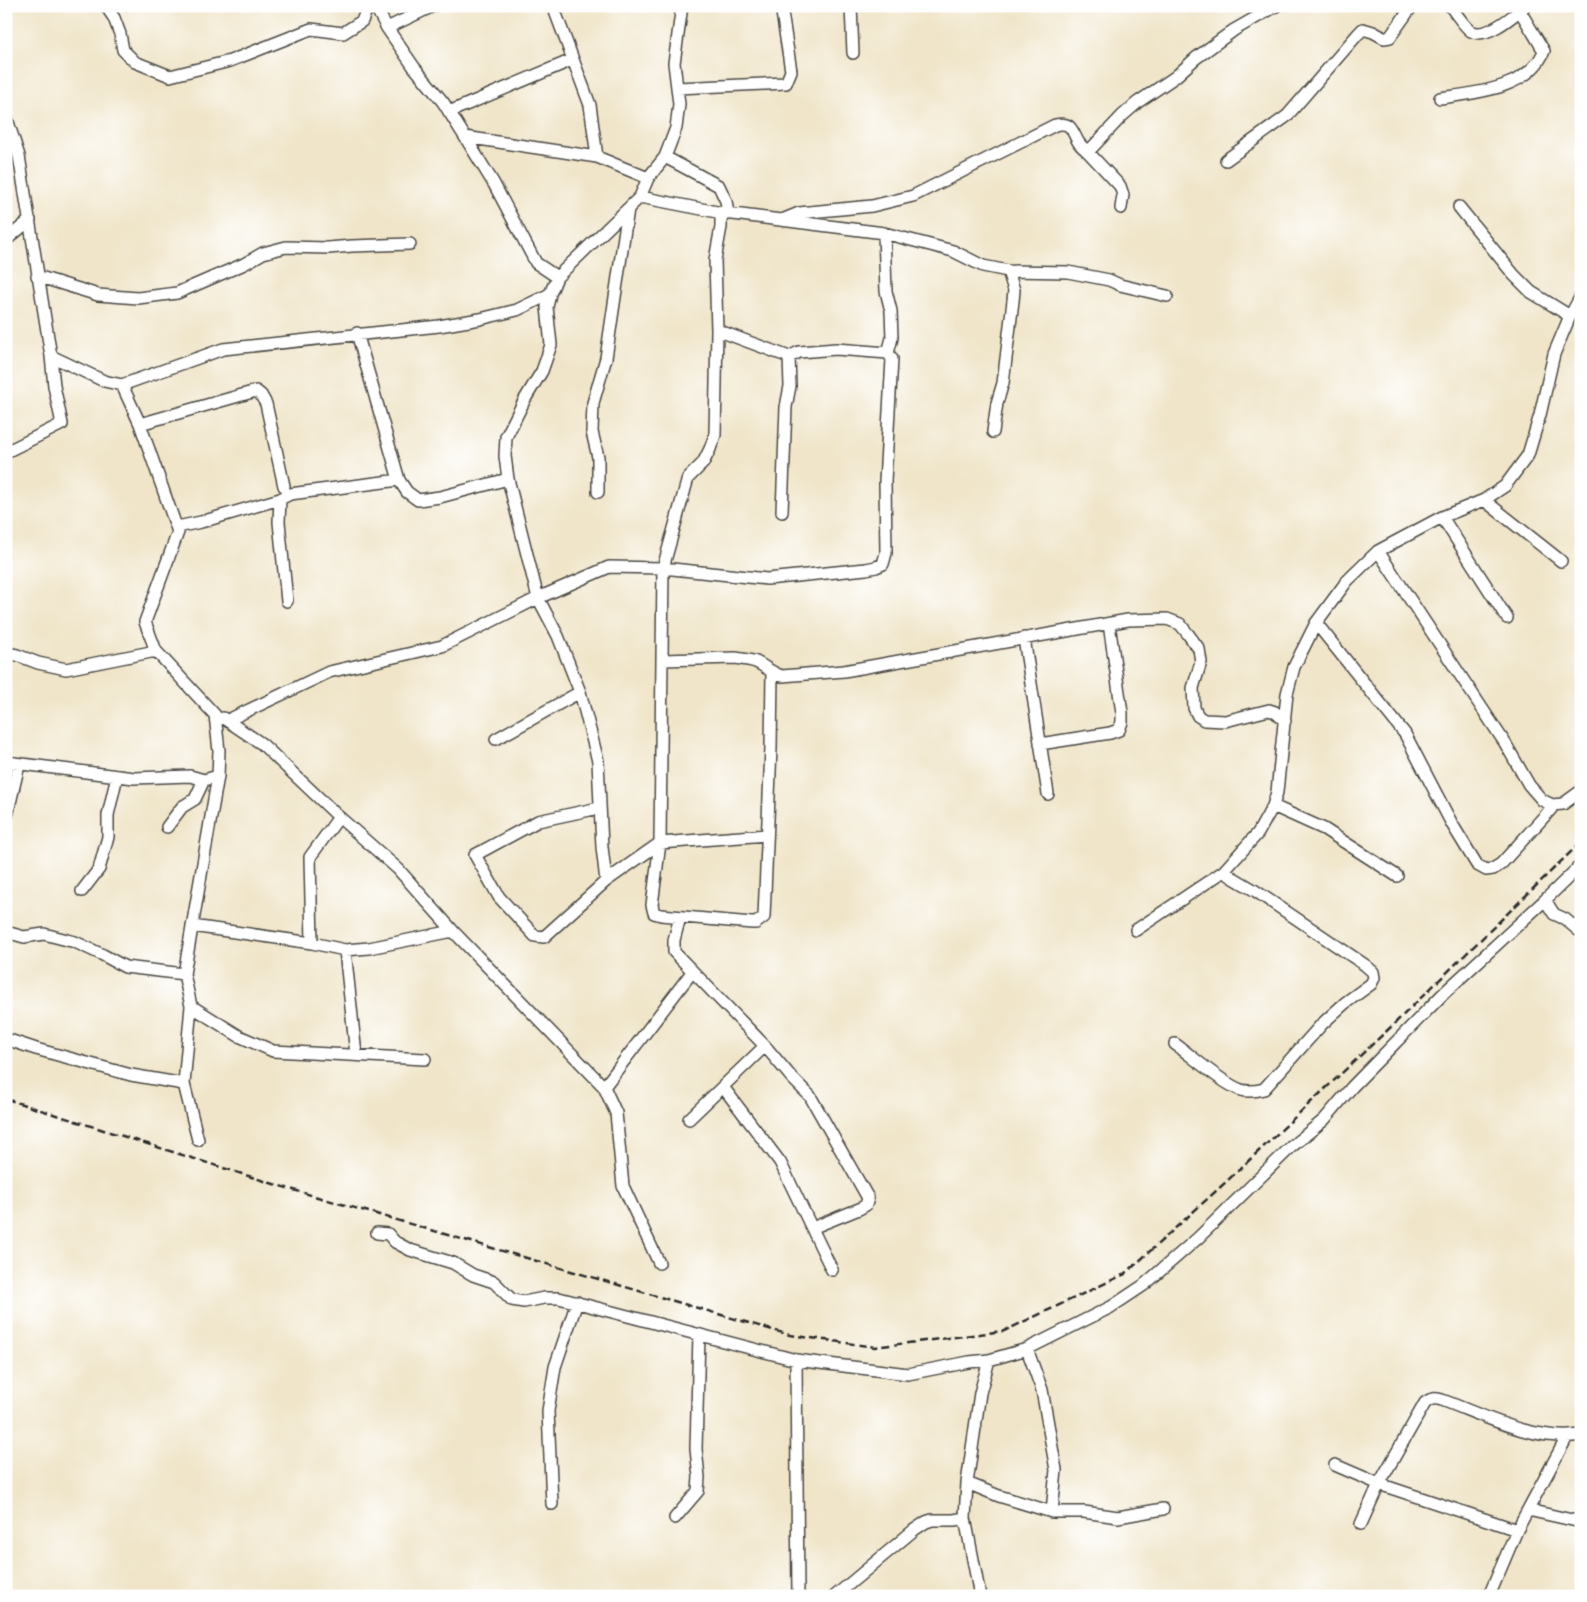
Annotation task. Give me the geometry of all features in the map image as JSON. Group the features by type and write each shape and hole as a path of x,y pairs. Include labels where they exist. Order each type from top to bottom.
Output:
{"street":[{"path":"106,6 114,18 123,50 135,62 170,76 230,61 312,29 343,33 362,22 368,6"},
{"path":"375,6 387,28 449,112 465,137 494,184 536,264 556,277"},
{"path":"387,28 433,6"},
{"path":"553,6 590,105 597,157"},
{"path":"606,881 599,808 598,761 580,692 558,636 538,598 508,479 505,456 506,437 525,399 542,371 551,345 547,307 556,277 640,197 648,178 665,157 676,128 679,104 674,63 682,6"},
{"path":"677,88 786,83 791,71 781,6"},
{"path":"851,6 853,53"},
{"path":"1088,152 1138,102 1234,30 1276,6"},
{"path":"1226,160 1287,116 1363,29 1384,38 1390,37 1412,6"},
{"path":"1440,98 1488,92 1516,80 1534,66 1542,57 1544,51 1523,8 1496,28 1478,32 1471,31 1450,6"},
{"path":"449,112 572,60"},
{"path":"6,116 19,156 51,356 54,386 62,424 6,452"},
{"path":"782,220 799,213 872,206 913,196 1055,125 1062,124 1067,124 1072,129 1079,142 1120,186 1123,196 1121,208"},
{"path":"465,137 597,157 648,178"},
{"path":"665,157 719,186 726,201 721,216 715,260 717,330 715,435 702,463 688,478 663,568 660,843 652,905 654,913 752,924 764,917 772,673"},
{"path":"640,197 722,213 884,233 953,251 983,266 1008,271 1068,272 1109,280 1120,285 1167,296"},
{"path":"1459,207 1514,275 1531,292 1570,316"},
{"path":"598,492 598,458 592,432 593,403 606,358 628,209"},
{"path":"6,240 30,220"},
{"path":"228,720 329,672 442,646 538,598 609,567 663,568 767,579 866,569 883,564 886,553 885,481 892,359 888,353 892,338 891,311 886,291 884,233"},
{"path":"38,276 98,295 138,298 177,293 263,254 286,246 328,248 410,244"},
{"path":"993,432 997,403 1003,383 1014,302 1014,290 1008,271"},
{"path":"51,356 104,381 122,385 223,349 440,326 517,310 550,294"},
{"path":"1136,930 1224,871 1258,833 1273,806 1277,792 1287,694 1294,667 1316,623 1347,581 1378,551 1442,517 1484,500 1505,486 1528,455 1540,415 1554,354 1570,316 1581,296"},
{"path":"717,330 789,357 798,352 836,349 888,353"},
{"path":"358,334 399,480 408,492 418,500 440,497 508,479"},
{"path":"782,512 786,407 790,386 789,357"},
{"path":"122,385 140,424 178,532 145,622 156,652 215,715 228,720 262,744 339,817 398,869 453,930 604,1087 616,1113 623,1186 660,1263"},
{"path":"140,424 256,391 261,395 266,404 284,486"},
{"path":"176,527 201,522 280,499 290,494 399,480"},
{"path":"280,499 280,522 287,601"},
{"path":"1484,500 1561,561"},
{"path":"1442,517 1507,618"},
{"path":"1378,551 1505,743 1529,786 1542,800 1552,805 1563,804 1581,792"},
{"path":"662,660 736,658 756,662 772,673 782,676 844,671 1128,620 1168,619 1180,624 1199,648 1201,662 1193,688 1194,708 1204,720 1225,721 1268,710 1275,712 1285,721"},
{"path":"1316,623 1405,734 1456,831 1477,865 1486,870 1493,869 1500,864 1534,829 1551,809 1552,805"},
{"path":"1040,744 1119,730 1122,722 1122,713 1109,624"},
{"path":"1024,638 1048,794"},
{"path":"6,653 38,663 66,668 156,652"},
{"path":"496,739 580,692"},
{"path":"198,1140 184,1084 191,1006 184,974 218,776 219,751 215,715"},
{"path":"11,762 134,778 190,776 204,780 218,776"},
{"path":"6,820 18,769 11,762"},
{"path":"82,891 99,869 108,837 108,815 118,776"},
{"path":"166,827 182,807 195,799 204,780"},
{"path":"1273,806 1324,828 1397,876"},
{"path":"599,808 538,821 474,854 500,897 535,936 544,937 606,881 660,843 766,835"},
{"path":"312,943 310,857 339,817"},
{"path":"377,1233 388,1234 396,1242 410,1250 453,1263 473,1275 494,1282 512,1300 524,1302 544,1298 559,1298 796,1360 908,1374 989,1360 1027,1349 1111,1307 1144,1285 1198,1238 1291,1147 1324,1120 1352,1087 1445,992 1581,865"},
{"path":"1176,1044 1232,1086 1243,1091 1264,1089 1322,1024 1345,1003 1371,984 1374,978 1373,972 1365,964 1224,871"},
{"path":"1545,900 1554,914 1578,930 1581,930"},
{"path":"680,917 674,940 674,952 810,1096 868,1198 866,1205 859,1209 812,1228"},
{"path":"192,926 312,943 345,950 386,945 453,930"},
{"path":"6,932 24,937 44,934 75,942 103,954 125,967 184,974"},
{"path":"345,950 356,1055"},
{"path":"604,1087 692,972"},
{"path":"191,1006 239,1036 273,1051 425,1059"},
{"path":"6,1039 131,1075 184,1084"},
{"path":"689,1119 764,1046"},
{"path":"723,1087 780,1162 832,1270"},
{"path":"552,1504 548,1411 555,1367 577,1302"},
{"path":"675,1518 698,1491 700,1477 696,1449 699,1335"},
{"path":"1027,1349 1042,1390 1056,1470 1052,1512"},
{"path":"796,1360 798,1596"},
{"path":"980,1596 965,1518 967,1483 980,1392 989,1360"},
{"path":"1361,1524 1379,1484 1425,1403 1431,1399 1442,1400 1525,1431 1567,1437 1581,1435"},
{"path":"1489,1596 1517,1530 1567,1437"},
{"path":"1335,1466 1379,1484 1517,1530"},
{"path":"967,1483 999,1496 1052,1512 1084,1512 1118,1517 1164,1509"},
{"path":"1528,1510 1581,1522"},
{"path":"835,1596 848,1592 914,1530 926,1522 965,1518"}],"railway":[{"path":"6,1099 280,1186 790,1335 875,1347 1004,1331 1125,1274 1393,1025 1581,842"}]}
